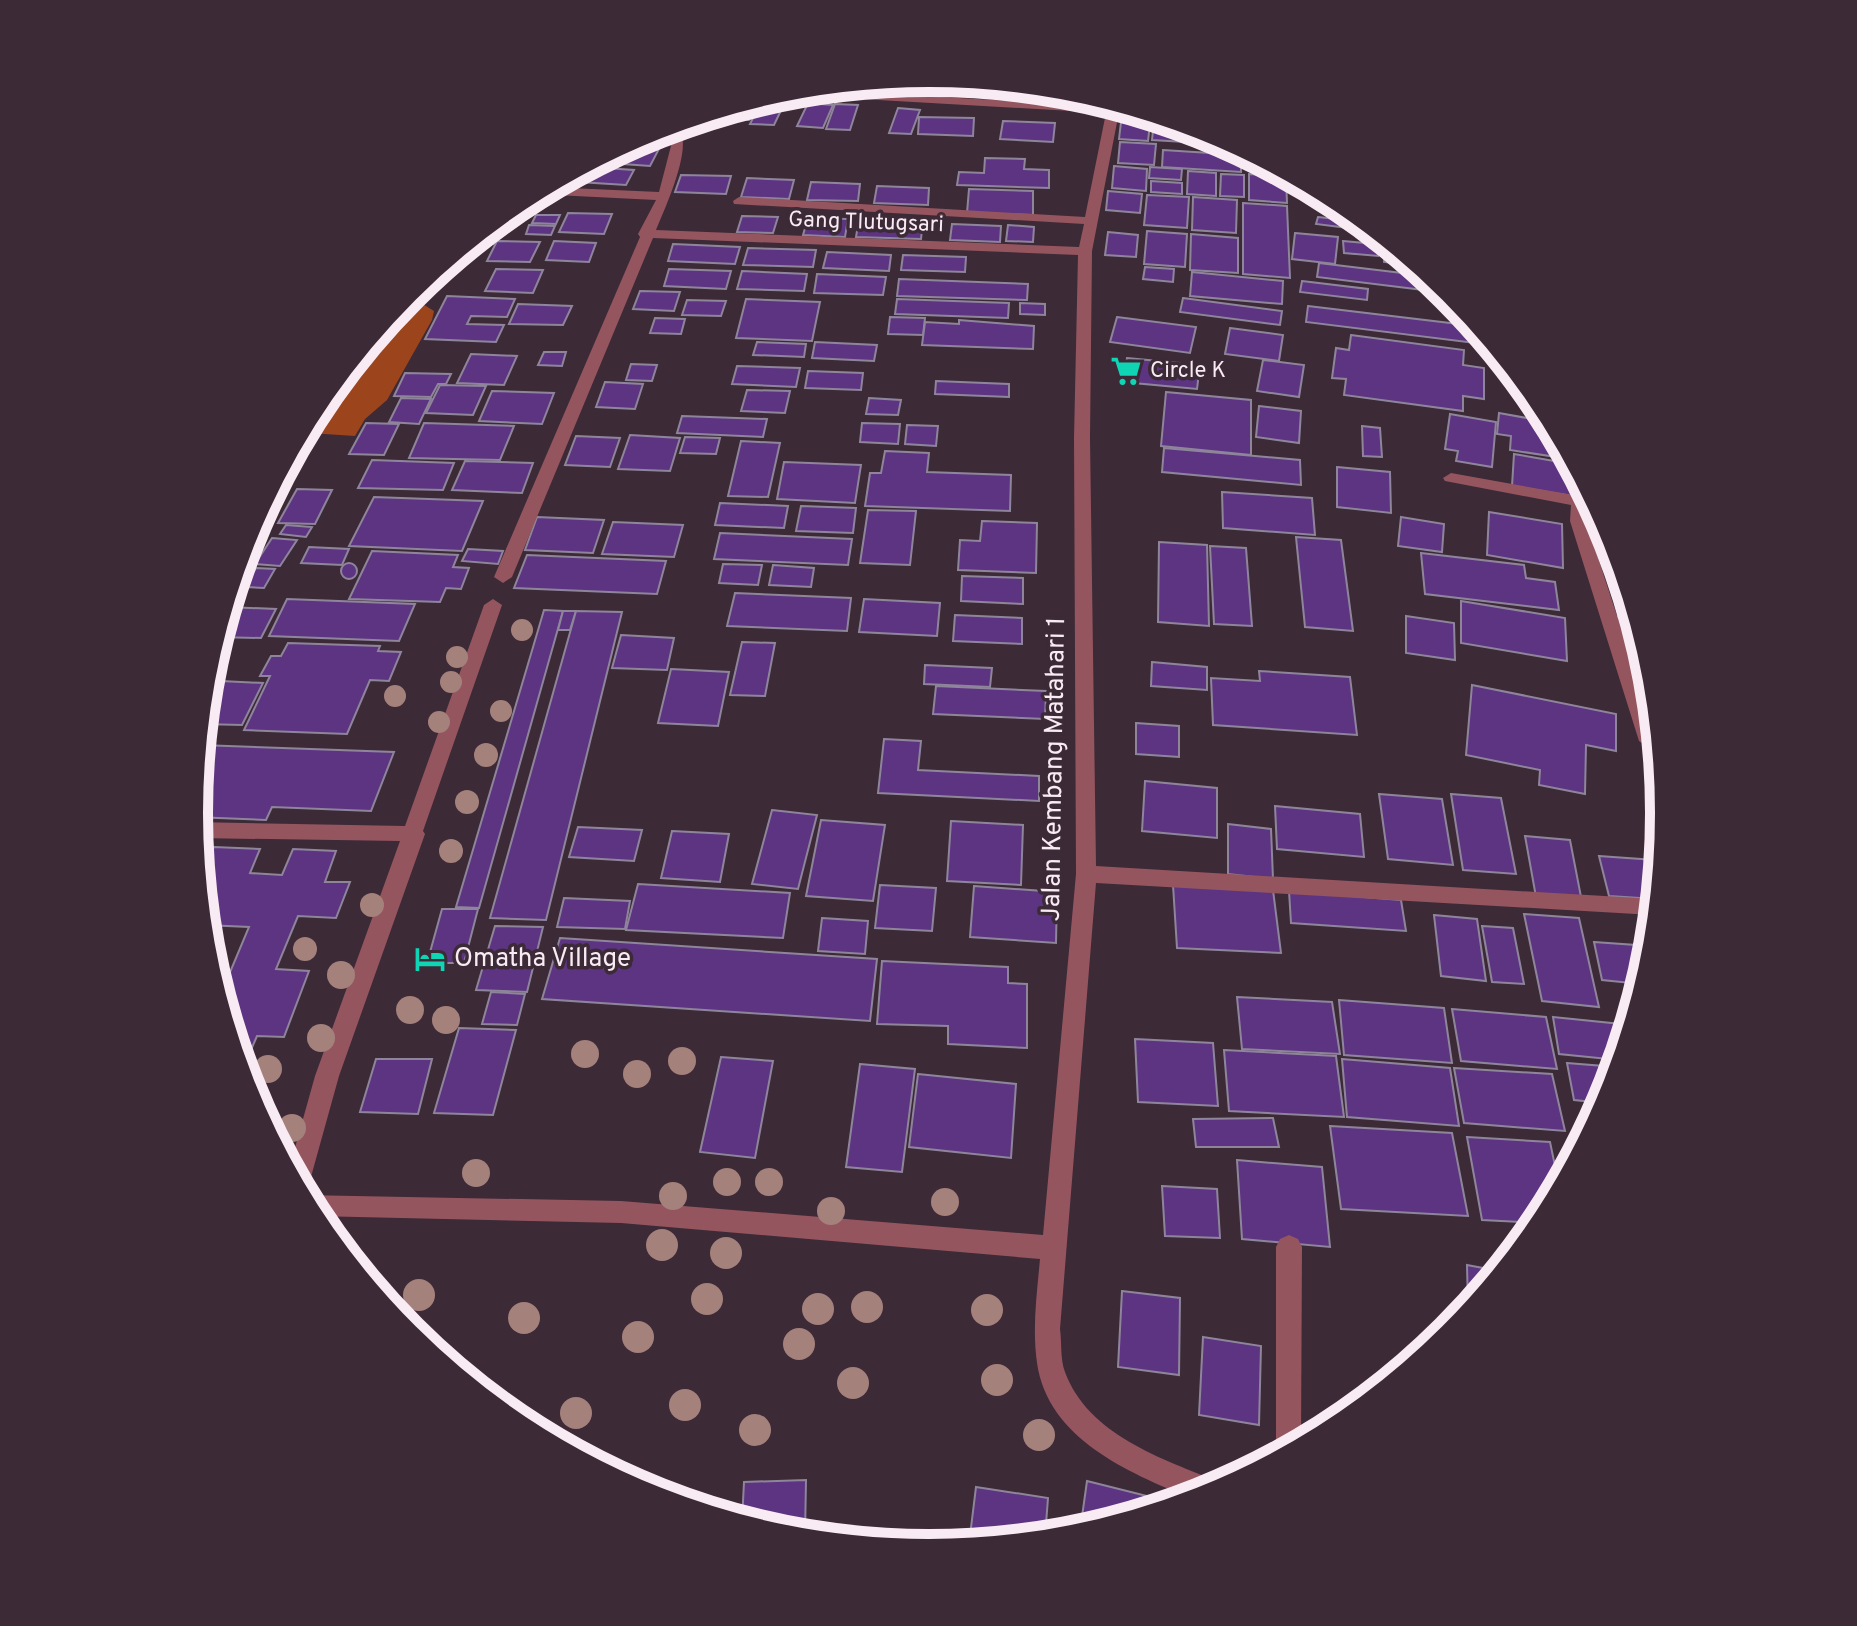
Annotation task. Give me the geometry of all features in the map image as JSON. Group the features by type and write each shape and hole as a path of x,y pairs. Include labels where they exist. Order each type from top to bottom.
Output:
{"street":[{"path":"864,95 1060,105"},
{"name":"Jalan Kembang Matahari 1","path":"1112,116 1085,251 1082,438 1086,874 1047,1329 1052,1375 1066,1403 1094,1434 1136,1462 1190,1484"},
{"path":"503,577 645,234 664,196 677,138"},
{"path":"563,192 664,196"},
{"path":"739,201 1092,221"},
{"name":"Gang Tlutugsari","path":"645,234 1085,251"},
{"path":"1451,478 1579,502"},
{"path":"1583,510 1578,521 1644,724"},
{"path":"301,1168 327,1076 415,834 493,605"},
{"path":"208,830 415,834"},
{"path":"1086,874 1643,906"},
{"path":"323,1204 621,1212 1052,1248"},
{"path":"1287,1438 1289,1247"}],"shaded area":[{"path":"420,302 434,311 432,320 387,400 365,419 355,436 316,433 356,374"}],"building":[{"path":"808,103 833,105 823,128 797,126"},
{"path":"835,104 858,105 850,130 826,129"},
{"path":"782,107 774,125 750,124 755,114"},
{"path":"898,108 920,110 911,134 889,133"},
{"path":"919,117 974,118 973,136 918,134"},
{"path":"1003,121 1055,123 1053,142 1000,139"},
{"path":"1121,122 1150,127 1148,141 1119,139"},
{"path":"1153,128 1192,142 1152,140"},
{"path":"1120,142 1156,144 1154,165 1118,163"},
{"path":"654,147 660,147 650,166 616,163"},
{"path":"1163,150 1219,154 1241,163 1241,172 1162,167"},
{"path":"985,158 1025,159 1024,169 1049,170 1049,188 957,185 959,172 984,173"},
{"path":"1114,166 1147,169 1146,191 1112,188"},
{"path":"1150,167 1182,169 1181,180 1149,178"},
{"path":"606,168 634,170 626,185 581,182"},
{"path":"1188,171 1216,173 1216,196 1187,194"},
{"path":"1221,174 1244,175 1244,197 1220,196"},
{"path":"1249,174 1264,175 1286,188 1287,203 1249,200"},
{"path":"681,175 731,176 726,194 675,192"},
{"path":"747,178 794,180 789,199 741,197"},
{"path":"1151,181 1182,183 1182,194 1151,192"},
{"path":"811,182 860,184 858,201 807,200"},
{"path":"877,186 929,188 928,205 874,203"},
{"path":"969,189 1033,191 1033,215 967,213"},
{"path":"1108,191 1142,194 1140,213 1106,210"},
{"path":"1147,195 1189,197 1187,228 1144,225"},
{"path":"1193,197 1237,200 1236,233 1192,230"},
{"path":"1243,203 1287,206 1290,278 1243,274"},
{"path":"568,213 612,214 604,234 559,232"},
{"path":"536,215 560,215 556,224 532,223"},
{"path":"742,216 778,217 773,233 737,232"},
{"path":"1318,217 1336,219 1349,228 1316,224"},
{"path":"808,218 848,219 845,237 803,235"},
{"path":"859,219 923,221 921,239 856,237"},
{"path":"952,224 1001,226 1000,242 950,240"},
{"path":"529,225 555,226 551,235 526,234"},
{"path":"1008,225 1034,227 1033,242 1006,241"},
{"path":"1147,231 1187,234 1185,267 1144,264"},
{"path":"1108,232 1138,235 1136,257 1105,255"},
{"path":"1295,233 1338,237 1335,264 1292,259"},
{"path":"1191,234 1238,238 1238,273 1190,270"},
{"path":"497,241 540,242 530,262 487,261"},
{"path":"554,241 596,243 589,262 546,260"},
{"path":"1343,241 1370,243 1377,249 1378,256 1344,253"},
{"path":"673,244 740,247 735,264 668,261"},
{"path":"748,248 816,250 813,267 743,265"},
{"path":"827,252 891,255 889,271 823,268"},
{"path":"903,255 966,257 965,272 901,270"},
{"path":"1319,263 1407,274 1424,290 1317,277"},
{"path":"1145,267 1174,269 1173,282 1143,279"},
{"path":"496,269 543,270 533,293 485,291"},
{"path":"669,269 731,271 726,289 664,286"},
{"path":"742,271 807,274 804,291 737,289"},
{"path":"1192,272 1283,281 1282,304 1190,296"},
{"path":"817,274 886,277 883,295 814,293"},
{"path":"899,279 1028,284 1027,300 897,296"},
{"path":"1302,281 1368,289 1367,300 1300,292"},
{"path":"640,291 680,292 674,311 633,309"},
{"path":"447,296 515,299 507,317 471,316 467,324 504,325 496,342 425,339"},
{"path":"1183,298 1282,311 1280,325 1180,312"},
{"path":"746,299 820,302 812,341 736,338"},
{"path":"897,299 1009,303 1008,318 895,314"},
{"path":"687,300 726,301 721,316 682,315"},
{"path":"1020,303 1045,304 1045,315 1020,314"},
{"path":"518,304 572,306 563,325 509,324"},
{"path":"1308,306 1458,324 1475,343 1306,322"},
{"path":"890,317 925,318 923,335 888,334"},
{"path":"1117,317 1196,327 1190,353 1110,342"},
{"path":"655,318 685,319 681,334 650,333"},
{"path":"959,320 1034,326 1033,349 922,345 925,322 959,324"},
{"path":"1230,328 1283,335 1279,361 1225,354"},
{"path":"1351,335 1464,350 1463,365 1484,368 1484,399 1463,396 1463,411 1344,395 1346,379 1332,378 1336,348 1349,350"},
{"path":"757,342 806,344 804,357 753,355"},
{"path":"815,342 877,345 874,361 812,358"},
{"path":"544,352 566,352 562,366 538,365"},
{"path":"471,354 517,356 504,385 457,383"},
{"path":"1127,358 1200,365 1197,389 1123,382"},
{"path":"1263,360 1304,365 1299,397 1257,391"},
{"path":"631,364 657,365 652,381 626,380"},
{"path":"737,366 800,368 796,387 732,384"},
{"path":"808,371 863,373 861,390 805,388"},
{"path":"405,373 451,374 446,384 438,384 431,397 394,396"},
{"path":"936,381 1009,384 1009,397 935,394"},
{"path":"605,382 643,384 635,409 596,407"},
{"path":"440,385 486,386 473,415 426,413"},
{"path":"747,390 790,391 785,413 741,411"},
{"path":"492,391 554,393 542,424 479,421"},
{"path":"1166,392 1251,400 1251,455 1161,446"},
{"path":"401,398 431,399 419,424 389,422"},
{"path":"869,398 901,400 898,415 866,414"},
{"path":"1259,406 1301,411 1299,443 1256,437"},
{"path":"1499,413 1532,419 1555,457 1510,450 1511,436 1497,434"},
{"path":"1450,414 1496,422 1492,467 1456,461 1458,451 1445,449"},
{"path":"682,416 767,419 763,437 677,433"},
{"path":"366,423 399,424 384,455 349,454"},
{"path":"424,423 514,426 500,460 409,458"},
{"path":"862,423 900,424 898,444 860,442"},
{"path":"907,425 938,426 936,446 905,444"},
{"path":"1362,426 1380,428 1382,457 1363,456"},
{"path":"630,435 680,438 670,471 618,469"},
{"path":"576,436 620,438 610,467 565,465"},
{"path":"685,437 720,438 716,454 680,453"},
{"path":"741,441 780,443 768,497 728,496"},
{"path":"1164,448 1300,460 1301,485 1162,472"},
{"path":"885,451 929,453 927,472 1011,475 1010,511 865,506 870,473 881,473"},
{"path":"1514,454 1558,462 1576,497 1512,486"},
{"path":"372,460 454,463 443,490 358,488"},
{"path":"465,461 533,463 522,493 452,490"},
{"path":"784,462 861,465 855,503 777,499"},
{"path":"1337,467 1390,472 1391,513 1337,507"},
{"path":"297,489 332,490 315,524 278,523"},
{"path":"1222,492 1312,498 1315,535 1223,528"},
{"path":"374,497 483,501 462,551 349,546"},
{"path":"720,503 788,506 784,528 715,525"},
{"path":"801,506 856,508 853,533 796,531"},
{"path":"868,510 916,511 910,565 860,563"},
{"path":"1489,512 1562,524 1563,568 1487,555"},
{"path":"537,517 604,520 593,553 525,550"},
{"path":"1401,517 1444,524 1442,552 1398,546"},
{"path":"982,521 1037,523 1036,573 958,570 960,540 980,541"},
{"path":"613,522 683,525 674,557 602,554"},
{"path":"286,525 312,527 306,537 280,534"},
{"path":"720,533 852,539 848,565 714,559"},
{"path":"1296,537 1341,540 1353,631 1305,627"},
{"path":"272,538 297,540 280,566 255,564"},
{"path":"1159,542 1207,545 1209,626 1158,622"},
{"path":"1210,546 1246,548 1252,626 1214,624"},
{"path":"309,547 349,549 342,565 301,563"},
{"path":"468,549 503,551 498,564 462,561"},
{"path":"372,551 458,555 453,567 469,568 461,589 446,588 440,602 349,599"},
{"path":"1421,553 1524,565 1526,578 1555,582 1559,610 1425,594"},
{"path":"527,555 666,561 657,594 514,588"},
{"path":"346,563 352,563 357,571 355,577 346,579 341,574 341,568"},
{"path":"723,564 762,565 758,585 719,583"},
{"path":"773,565 814,568 811,587 769,585"},
{"path":"256,568 275,569 264,588 245,587"},
{"path":"962,576 1023,578 1023,604 961,601"},
{"path":"735,593 851,598 847,631 727,626"},
{"path":"287,599 415,604 399,641 269,636"},
{"path":"864,599 940,603 937,636 859,632"},
{"path":"1461,601 1565,618 1567,661 1461,643"},
{"path":"238,607 276,609 261,638 229,637"},
{"path":"544,610 563,611 479,908 456,907"},
{"path":"563,611 576,611 570,630 558,630"},
{"path":"576,611 622,612 546,920 490,918"},
{"path":"955,615 1022,618 1022,644 953,641"},
{"path":"1406,616 1454,623 1455,660 1406,653"},
{"path":"1613,617 1622,617 1637,681"},
{"path":"621,635 674,638 667,670 612,668"},
{"path":"742,642 775,643 765,696 730,695"},
{"path":"288,643 380,646 378,651 401,652 389,681 370,680 347,734 244,730 270,676 260,676 271,656 281,656"},
{"path":"1152,662 1207,667 1207,690 1151,686"},
{"path":"925,665 992,668 990,687 924,684"},
{"path":"671,669 729,672 718,726 658,723"},
{"path":"1259,671 1350,677 1357,735 1213,725 1211,678 1260,681"},
{"path":"221,681 263,683 242,725 213,724"},
{"path":"1472,685 1616,714 1616,751 1586,745 1585,794 1539,785 1540,770 1466,755"},
{"path":"936,686 1046,691 1045,719 933,714"},
{"path":"1136,723 1179,726 1179,757 1136,754"},
{"path":"884,739 921,741 918,770 1039,776 1039,801 878,793"},
{"path":"211,745 394,752 371,811 272,807 266,820 208,818"},
{"path":"1145,781 1217,788 1217,838 1142,831"},
{"path":"1379,794 1442,799 1453,865 1388,859"},
{"path":"1451,794 1501,798 1516,874 1463,870"},
{"path":"1275,806 1360,814 1364,857 1277,849"},
{"path":"772,810 817,815 798,889 752,884"},
{"path":"821,820 885,825 873,901 806,896"},
{"path":"951,821 1023,825 1021,885 947,881"},
{"path":"1228,824 1271,829 1273,879 1228,874"},
{"path":"578,827 642,830 634,861 569,857"},
{"path":"672,831 729,834 720,882 661,878"},
{"path":"1525,836 1570,840 1582,902 1536,897"},
{"path":"214,847 260,849 250,873 282,875 293,849 336,851 325,882 350,882 336,918 298,916 276,969 309,971 284,1037 257,1036 249,1054 227,979 249,927 217,926 209,855"},
{"path":"1599,856 1648,860 1644,898 1609,896"},
{"path":"638,884 790,893 783,938 626,930"},
{"path":"880,885 936,888 932,931 875,928"},
{"path":"1173,885 1273,890 1281,953 1177,948"},
{"path":"974,886 1057,892 1056,943 970,937"},
{"path":"1289,891 1401,900 1406,931 1291,923"},
{"path":"564,898 630,901 625,929 557,927"},
{"path":"442,909 478,909 464,963 427,963"},
{"path":"1524,914 1579,918 1599,1007 1542,1001"},
{"path":"1434,915 1477,919 1486,981 1441,976"},
{"path":"822,918 868,921 865,954 818,951"},
{"path":"495,926 543,927 527,992 476,990"},
{"path":"1482,926 1513,928 1524,984 1492,982"},
{"path":"560,938 877,959 870,1021 542,999"},
{"path":"1594,942 1637,945 1629,983 1602,980"},
{"path":"882,961 1008,967 1008,983 1027,984 1027,1048 948,1044 948,1026 877,1024"},
{"path":"491,992 525,994 517,1025 482,1024"},
{"path":"1237,997 1332,1002 1340,1054 1242,1049"},
{"path":"1339,1000 1444,1008 1452,1063 1344,1055"},
{"path":"1452,1009 1546,1017 1557,1069 1461,1061"},
{"path":"1553,1017 1618,1024 1606,1059 1559,1054"},
{"path":"459,1028 516,1030 493,1115 434,1113"},
{"path":"1135,1039 1213,1043 1218,1106 1138,1102"},
{"path":"1224,1050 1336,1056 1344,1117 1229,1111"},
{"path":"721,1057 773,1061 755,1158 700,1152"},
{"path":"376,1059 432,1059 418,1114 360,1112"},
{"path":"1342,1059 1450,1068 1459,1126 1347,1117"},
{"path":"1567,1063 1603,1066 1589,1102 1574,1100"},
{"path":"860,1064 915,1069 902,1172 846,1167"},
{"path":"1454,1068 1552,1074 1565,1131 1464,1123"},
{"path":"918,1074 1016,1084 1011,1158 909,1147"},
{"path":"1273,1118 1279,1147 1196,1147 1193,1119"},
{"path":"1330,1126 1452,1133 1468,1216 1341,1209"},
{"path":"1467,1137 1550,1142 1556,1169 1522,1222 1482,1220"},
{"path":"1237,1160 1322,1167 1330,1247 1242,1239"},
{"path":"1162,1186 1217,1189 1220,1238 1165,1236"},
{"path":"1467,1265 1487,1269 1471,1288 1468,1292"},
{"path":"1122,1291 1180,1298 1179,1375 1118,1367"},
{"path":"1203,1337 1261,1346 1259,1425 1199,1415"},
{"path":"806,1480 805,1523 743,1509 744,1482"},
{"path":"1087,1481 1154,1498 1115,1509 1082,1517"},
{"path":"976,1487 1048,1498 1046,1524 970,1532"}],"place":[{"name":"Circle K","path":"1126,371"},
{"name":"Omatha Village","path":"430,959"}]}
